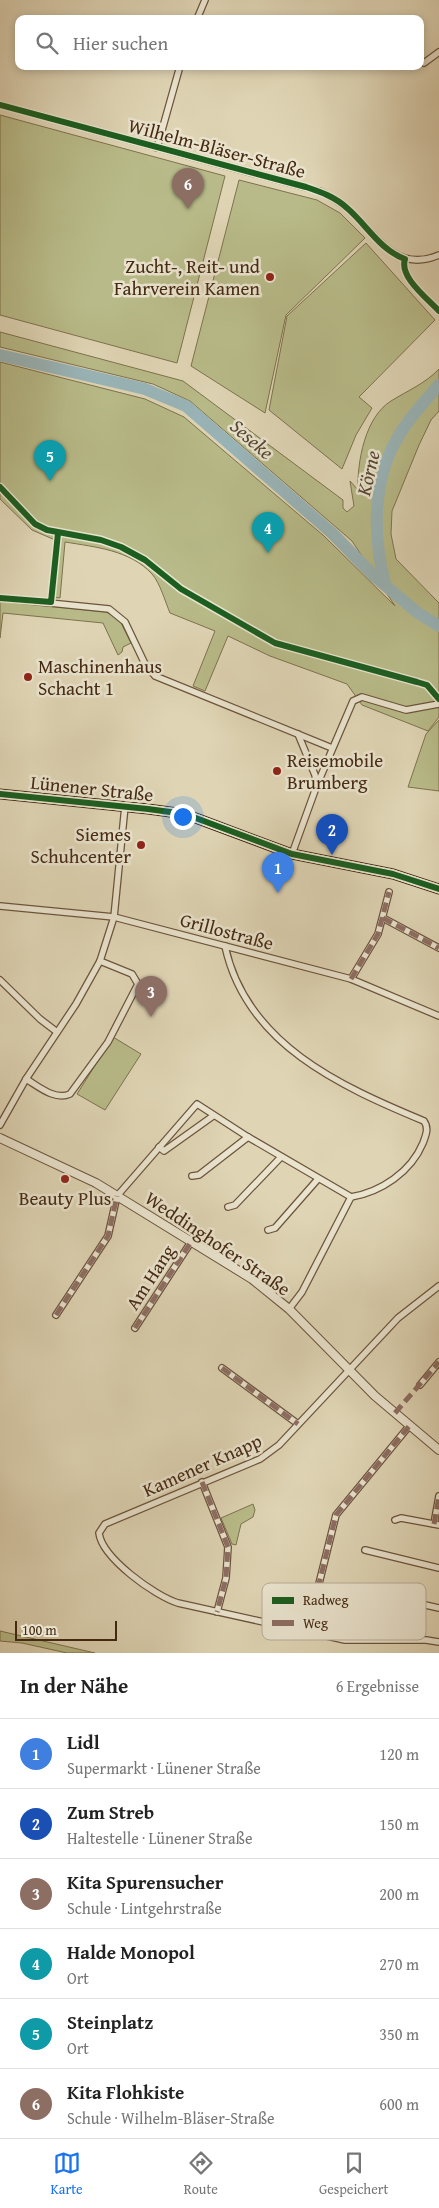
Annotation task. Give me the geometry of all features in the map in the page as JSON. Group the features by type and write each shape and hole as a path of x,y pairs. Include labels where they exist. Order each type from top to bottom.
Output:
{"main road":[{"name":"Lünener Straße","path":"0,794 168,811 200,819 292,854 393,874 439,889"}],"street":[{"path":"199,15 205,0"},
{"path":"424,63 439,52"},
{"path":"157,148 179,70"},
{"name":"Wilhelm-Bläser-Straße","path":"0,106 306,187 330,196 347,208 391,252 405,259 421,261 439,255"},
{"path":"0,598 109,609 125,622 145,664 155,676 332,748"},
{"path":"292,854 317,786 350,706 358,698 369,698 406,710 439,704"},
{"path":"298,734 315,775 317,786"},
{"path":"0,1125 26,1078 76,1004 100,961 114,917 125,806"},
{"path":"351,979 378,934 389,892"},
{"name":"Grillostraße","path":"0,906 114,917 351,979 439,1016"},
{"path":"383,918 439,948"},
{"path":"56,1315 108,1236 117,1196 197,1104 213,1116 351,1197 362,1195 386,1184 409,1167 421,1147 427,1133 424,1121 347,1087 321,1072 273,1034 252,1009 237,983 225,946"},
{"path":"26,1078 54,1095 66,1096 73,1092 108,1042 138,984 132,974 100,961"},
{"path":"0,980 40,1019 58,1032"},
{"path":"159,1147 164,1151 213,1116"},
{"path":"192,1176 199,1175 248,1137"},
{"name":"Weddinghofer Straße","path":"0,1138 59,1164 117,1196 252,1280 289,1309 348,1371 439,1450"},
{"path":"228,1207 235,1205 281,1157"},
{"path":"268,1230 275,1228 318,1179"},
{"path":"289,1309 302,1292 351,1197"},
{"name":"Am Hang","path":"135,1328 191,1242"},
{"name":"Kamener Knapp","path":"218,1612 178,1603 158,1594 113,1558 99,1537 100,1529 105,1524 260,1459 279,1445 398,1318 439,1286"},
{"path":"420,1385 439,1362"},
{"path":"222,1368 298,1424"},
{"path":"320,1583 336,1515 410,1425"},
{"path":"202,1482 228,1547 226,1578 218,1612 262,1622"},
{"path":"395,1520 401,1518 436,1525 439,1496"},
{"path":"365,1550 439,1568"},
{"path":"426,1605 439,1608"},
{"path":"351,1640 426,1640 439,1642"}],"green space":[{"path":"0,115 225,176 177,363 0,315"},
{"name":"Zucht-, Reit- und Fahrverein Kamen","path":"239,180 317,200 340,213 365,238 286,315 265,413 191,366"},
{"path":"366,243 435,320 359,397 372,408 356,435 342,469 269,410 287,316"},
{"path":"0,332 183,381 343,500 343,508 347,512 354,506 350,481 358,490 359,467 364,441 375,418 382,408 391,401 422,383 439,369 439,411 431,420 419,445 392,511 391,534 396,559 439,603 439,717 428,731 362,705 347,684 270,656 228,636 205,691 193,686 215,631 170,613 160,587 152,574 133,560 112,551 65,542 60,598 50,597 55,540 32,530 0,499 0,362 145,399 184,417 324,536 395,606 352,541 190,401 153,384 0,347"},
{"path":"0,601 106,612 119,619 131,643 123,647 122,652 118,655 103,623 3,613 0,638"},
{"path":"439,720 439,791 408,787 426,734"},
{"path":"113,1037 141,1054 105,1110 77,1094"},
{"path":"253,1504 255,1510 253,1517 241,1524 236,1545 232,1544 221,1518"},
{"path":"0,1631 95,1653 67,1653 22,1643 0,1641"}],"waterway":[{"name":"Seseke","path":"0,355 145,389 186,406 332,533 374,576 418,613 439,626"},
{"name":"Körne","path":"385,584 378,548 377,529 379,491 383,473 389,455 401,432 416,411 439,385"}],"marked path":[{"path":"351,979 378,934 389,892"},
{"path":"383,918 439,948"},
{"path":"56,1315 108,1236 117,1196"},
{"path":"135,1328 191,1242"},
{"path":"395,1413 439,1362"},
{"path":"222,1368 298,1424"},
{"path":"319,1583 336,1515 410,1425"},
{"path":"202,1482 228,1547 226,1578 217,1612"},
{"path":"434,1524 439,1496"}],"cycle path":[{"path":"0,105 306,187 328,195 354,214 388,249 405,259 404,266 410,280 421,294 439,311"},
{"path":"0,487 35,524 47,530 101,540 121,547 145,560 181,589 275,643 427,685 439,699"},
{"path":"0,598 51,602 58,533"},
{"path":"0,794 185,814 292,854 393,874 439,889"}],"place":[{"name":"Kita Flohkiste","path":"188,209"},
{"name":"Zucht-, Reit- und Fahrverein Kamen","path":"270,277"},
{"name":"Steinplatz","path":"50,481"},
{"name":"Halde Monopol","path":"268,553"},
{"name":"Maschinenhaus Schacht 1","path":"28,677"},
{"name":"Reisemobile Brumberg","path":"277,771"},
{"name":"Siemes Schuhcenter","path":"141,845"},
{"name":"Zum Streb","path":"332,855"},
{"name":"Lidl","path":"278,893"},
{"name":"Kita Spurensucher","path":"151,1017"},
{"name":"Beauty Plus","path":"65,1179"}]}
